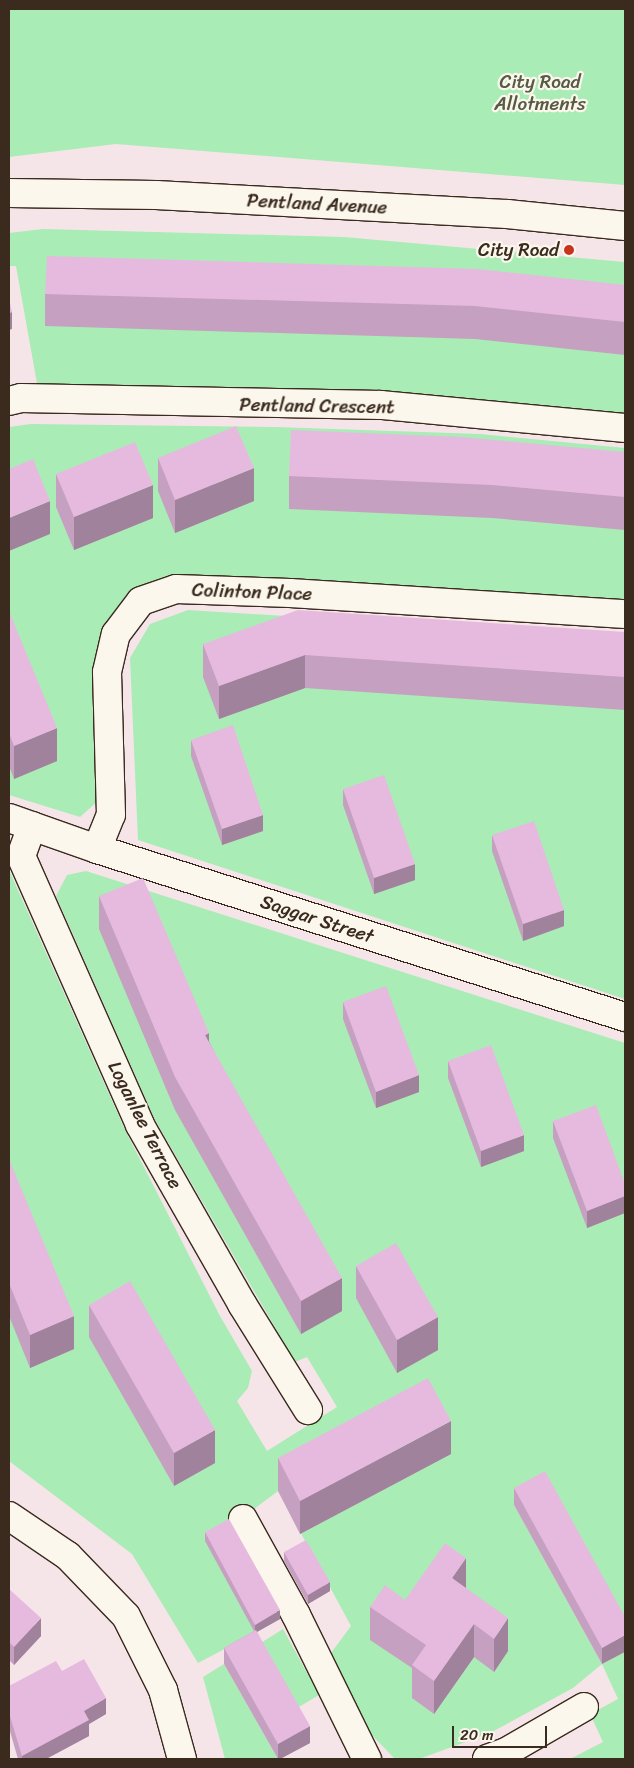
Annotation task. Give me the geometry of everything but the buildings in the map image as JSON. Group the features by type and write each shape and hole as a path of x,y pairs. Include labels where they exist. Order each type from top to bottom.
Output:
{"street":[{"name":"Pentland Avenue","path":"9,193 156,195 497,213 625,226"},
{"name":"Pentland Crescent","path":"9,401 21,398 381,405 625,428"},
{"name":"Colinton Place","path":"97,849 111,815 107,672 116,634 141,601 176,589 625,614"},
{"name":"Saggar Street","path":"21,822 97,849 625,1017"},
{"name":"Loganlee Terrace","path":"21,822 21,856 140,1125 242,1304 308,1410"},
{"path":"9,1516 68,1556 126,1616 163,1690 182,1759"},
{"path":"243,1519 296,1615 367,1759"},
{"path":"487,1759 506,1752 584,1707"}],"green space":[{"name":"City Road Allotments","path":"9,9 625,9 625,185 116,144 9,157"},
{"path":"43,229 344,237 625,262 625,414 408,396 38,389 16,266 9,266 9,233"},
{"path":"31,424 276,427 480,434 625,448 625,603 180,577 155,581 132,596 99,800 80,817 9,795 9,427"},
{"path":"188,610 625,637 625,999 138,840 130,658 150,624"},
{"path":"9,870 126,1132 220,1316 252,1371 248,1388 237,1401 267,1451 337,1407 307,1357 295,1362 154,1118 56,896 67,875 86,871 625,1043 625,1634 514,1505 602,1664 573,1688 490,1733 419,1759 394,1758 370,1733 328,1657 351,1626 278,1491 229,1528 255,1633 198,1663 132,1554 9,1461"},
{"path":"283,1629 319,1695 292,1711 256,1646"},
{"path":"625,1652 625,1759 570,1759 603,1742 590,1714 618,1699 602,1664"},
{"path":"224,1664 278,1759 225,1759 203,1677"}],"place":[{"name":"City Road","path":"569,250"}]}
